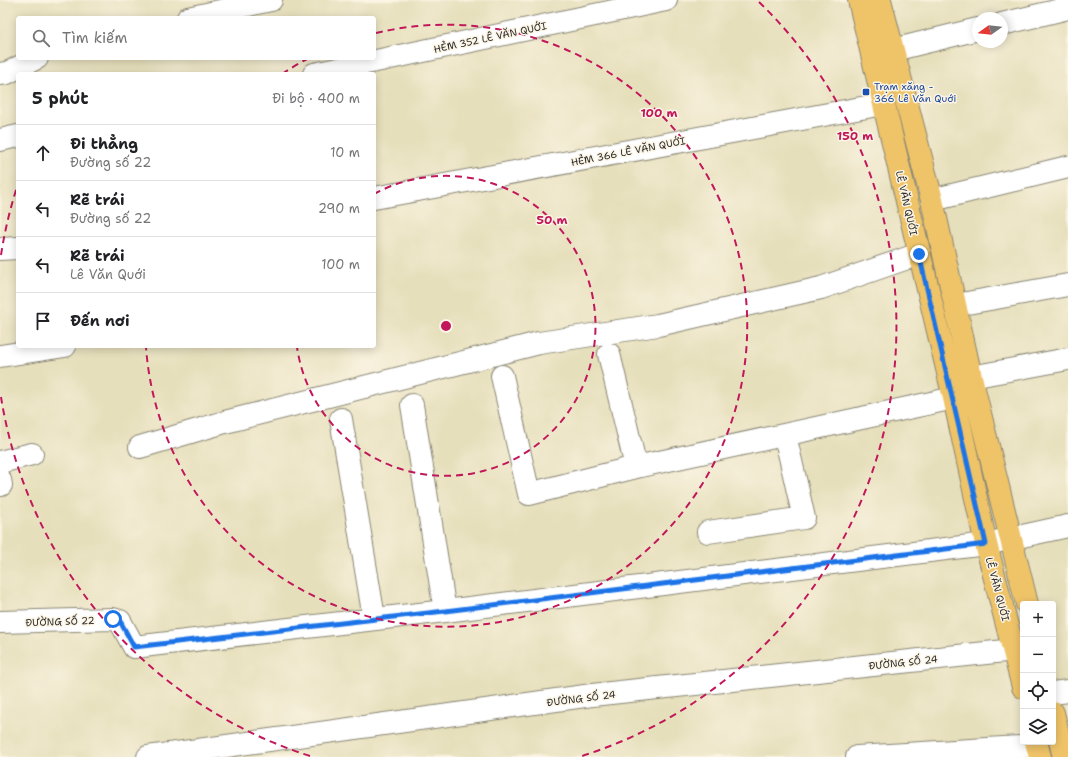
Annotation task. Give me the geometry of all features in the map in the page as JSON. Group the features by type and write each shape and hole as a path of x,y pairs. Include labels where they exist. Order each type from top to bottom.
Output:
{"main road":[{"name":"LÊ VĂN QUỚI","path":"859,0 954,398 986,544 1020,675"},
{"path":"880,0 932,200 971,377 1012,537 1026,601"},
{"path":"919,254 942,249"},
{"path":"1056,725 1064,757"}],"street":[{"path":"197,16 270,0"},
{"name":"HẺM 352 LÊ VĂN QUỚI","path":"324,72 666,0"},
{"path":"1008,23 1068,8"},
{"path":"893,50 972,30"},
{"path":"0,74 32,60"},
{"name":"HẺM 366 LÊ VĂN QUỚI","path":"376,198 883,104"},
{"path":"0,140 16,136"},
{"path":"932,200 1068,166"},
{"path":"0,249 16,248"},
{"path":"140,448 225,422 539,343 658,325 821,288 919,254"},
{"path":"956,305 1068,285"},
{"path":"0,356 52,348"},
{"path":"609,354 636,466"},
{"path":"971,377 1068,358"},
{"path":"502,376 529,494 636,466 954,398"},
{"path":"412,405 445,611"},
{"path":"341,419 374,618"},
{"path":"708,532 804,518 785,435"},
{"path":"0,462 32,454"},
{"name":"ĐƯỜNG SỐ 22","path":"0,622 113,619 120,621 134,647 374,618 445,611 986,544 1012,537 1068,526"},
{"name":"ĐƯỜNG SỐ 24","path":"148,757 592,696 1014,650"},
{"path":"1056,693 1068,691"},
{"path":"857,757 1038,748"}],"place":[{"name":"Trạm xăng - 366 Lê Văn Quới","path":"866,92"}],"route":[{"path":"113,619 120,621 134,647 374,618 445,611 986,544 954,398 919,254"}]}
